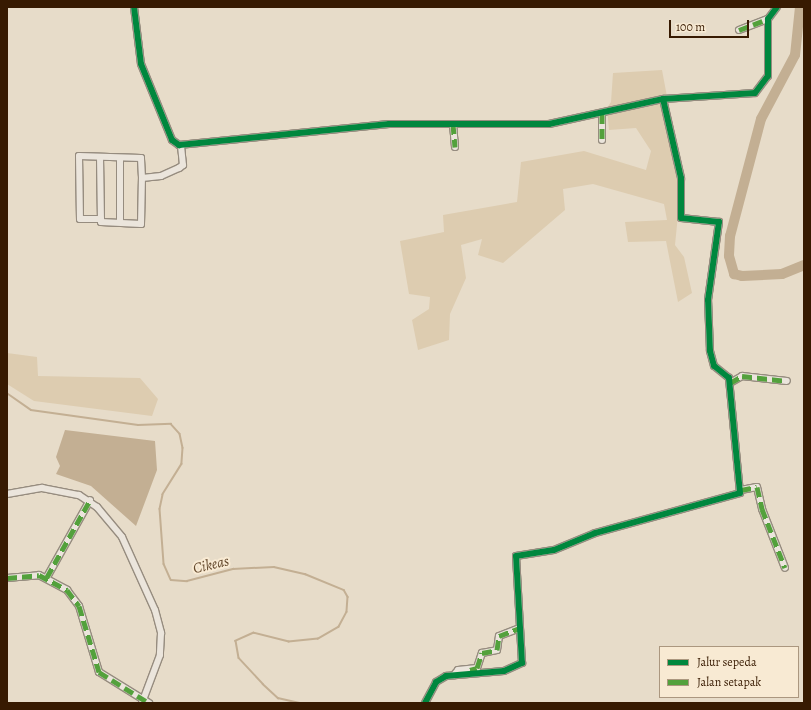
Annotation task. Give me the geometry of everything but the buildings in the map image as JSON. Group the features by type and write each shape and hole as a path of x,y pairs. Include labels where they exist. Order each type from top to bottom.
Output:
{"street":[{"path":"134,7 141,64 172,140 181,145 377,125 549,124 602,114 662,99 755,93 768,76 768,18"},
{"path":"739,30 768,18 777,7"},
{"path":"662,99 681,178 681,218 719,222 708,300 710,350 714,366 728,375 730,383 741,490"},
{"path":"602,114 602,140"},
{"path":"454,124 456,147"},
{"path":"142,178 161,176 183,165 181,145"},
{"path":"100,157 101,219 101,222 120,222 123,225 141,224 142,178 141,158 79,156 80,219 101,219"},
{"path":"120,158 120,222"},
{"path":"730,383 742,376 787,381"},
{"path":"425,703 436,682 454,675 473,676 519,665 523,659 516,556 554,550 595,533 735,497 741,490 757,487 762,510 785,568"},
{"path":"7,494 42,488 68,491 90,500 122,537 159,621 160,655 145,702 99,672 79,606 67,590 47,577 29,574 7,578"},
{"path":"47,577 90,500"},
{"path":"454,675 458,670 477,668 482,653 497,650 499,636 520,628"}],"shaded area":[{"path":"662,70 668,102 662,102 680,195 675,245 684,257 692,293 678,302 666,241 628,242 625,222 667,220 664,204 593,184 563,189 565,210 503,263 478,255 482,239 461,245 466,278 450,314 449,340 418,350 412,320 429,309 430,297 409,294 400,241 444,232 443,215 517,202 521,162 584,151 646,170 651,151 636,128 609,130 607,108 611,102 613,73"},
{"path":"7,353 37,357 38,376 140,378 158,399 152,416 34,401 7,384"},
{"path":"65,430 155,441 157,470 136,526 91,486 56,474 60,466 56,457"}],"waterway":[{"path":"800,7 795,55 761,119 730,236 729,256 734,274 742,276 782,274 804,265"},
{"name":"Cikeas","path":"7,393 31,410 138,425 171,424 180,434 183,448 182,464 163,495 160,509 164,564 171,580 187,581 233,569 274,567 305,574 344,590 348,597 347,612 339,627 318,639 289,642 254,633 236,641 239,658 263,684 278,698 299,703"}],"marked path":[{"path":"739,30 768,19"},
{"path":"602,114 602,140"},
{"path":"453,124 455,147"},
{"path":"730,383 742,376 787,381"},
{"path":"741,490 757,487 762,509 785,568"},
{"path":"47,577 90,500"},
{"path":"7,578 39,575 67,590 79,606 99,672 149,703"},
{"path":"470,670 477,668 482,653 497,650 499,636 520,628"}],"cycle path":[{"path":"134,7 141,64 172,140 179,145 389,124 549,124 663,99 755,93 768,76 768,19 777,7"},
{"path":"425,703 436,682 446,676 504,671 522,663 516,556 554,550 595,533 740,493 729,378 714,366 710,351 708,300 719,222 681,218 681,178 663,99"}]}
